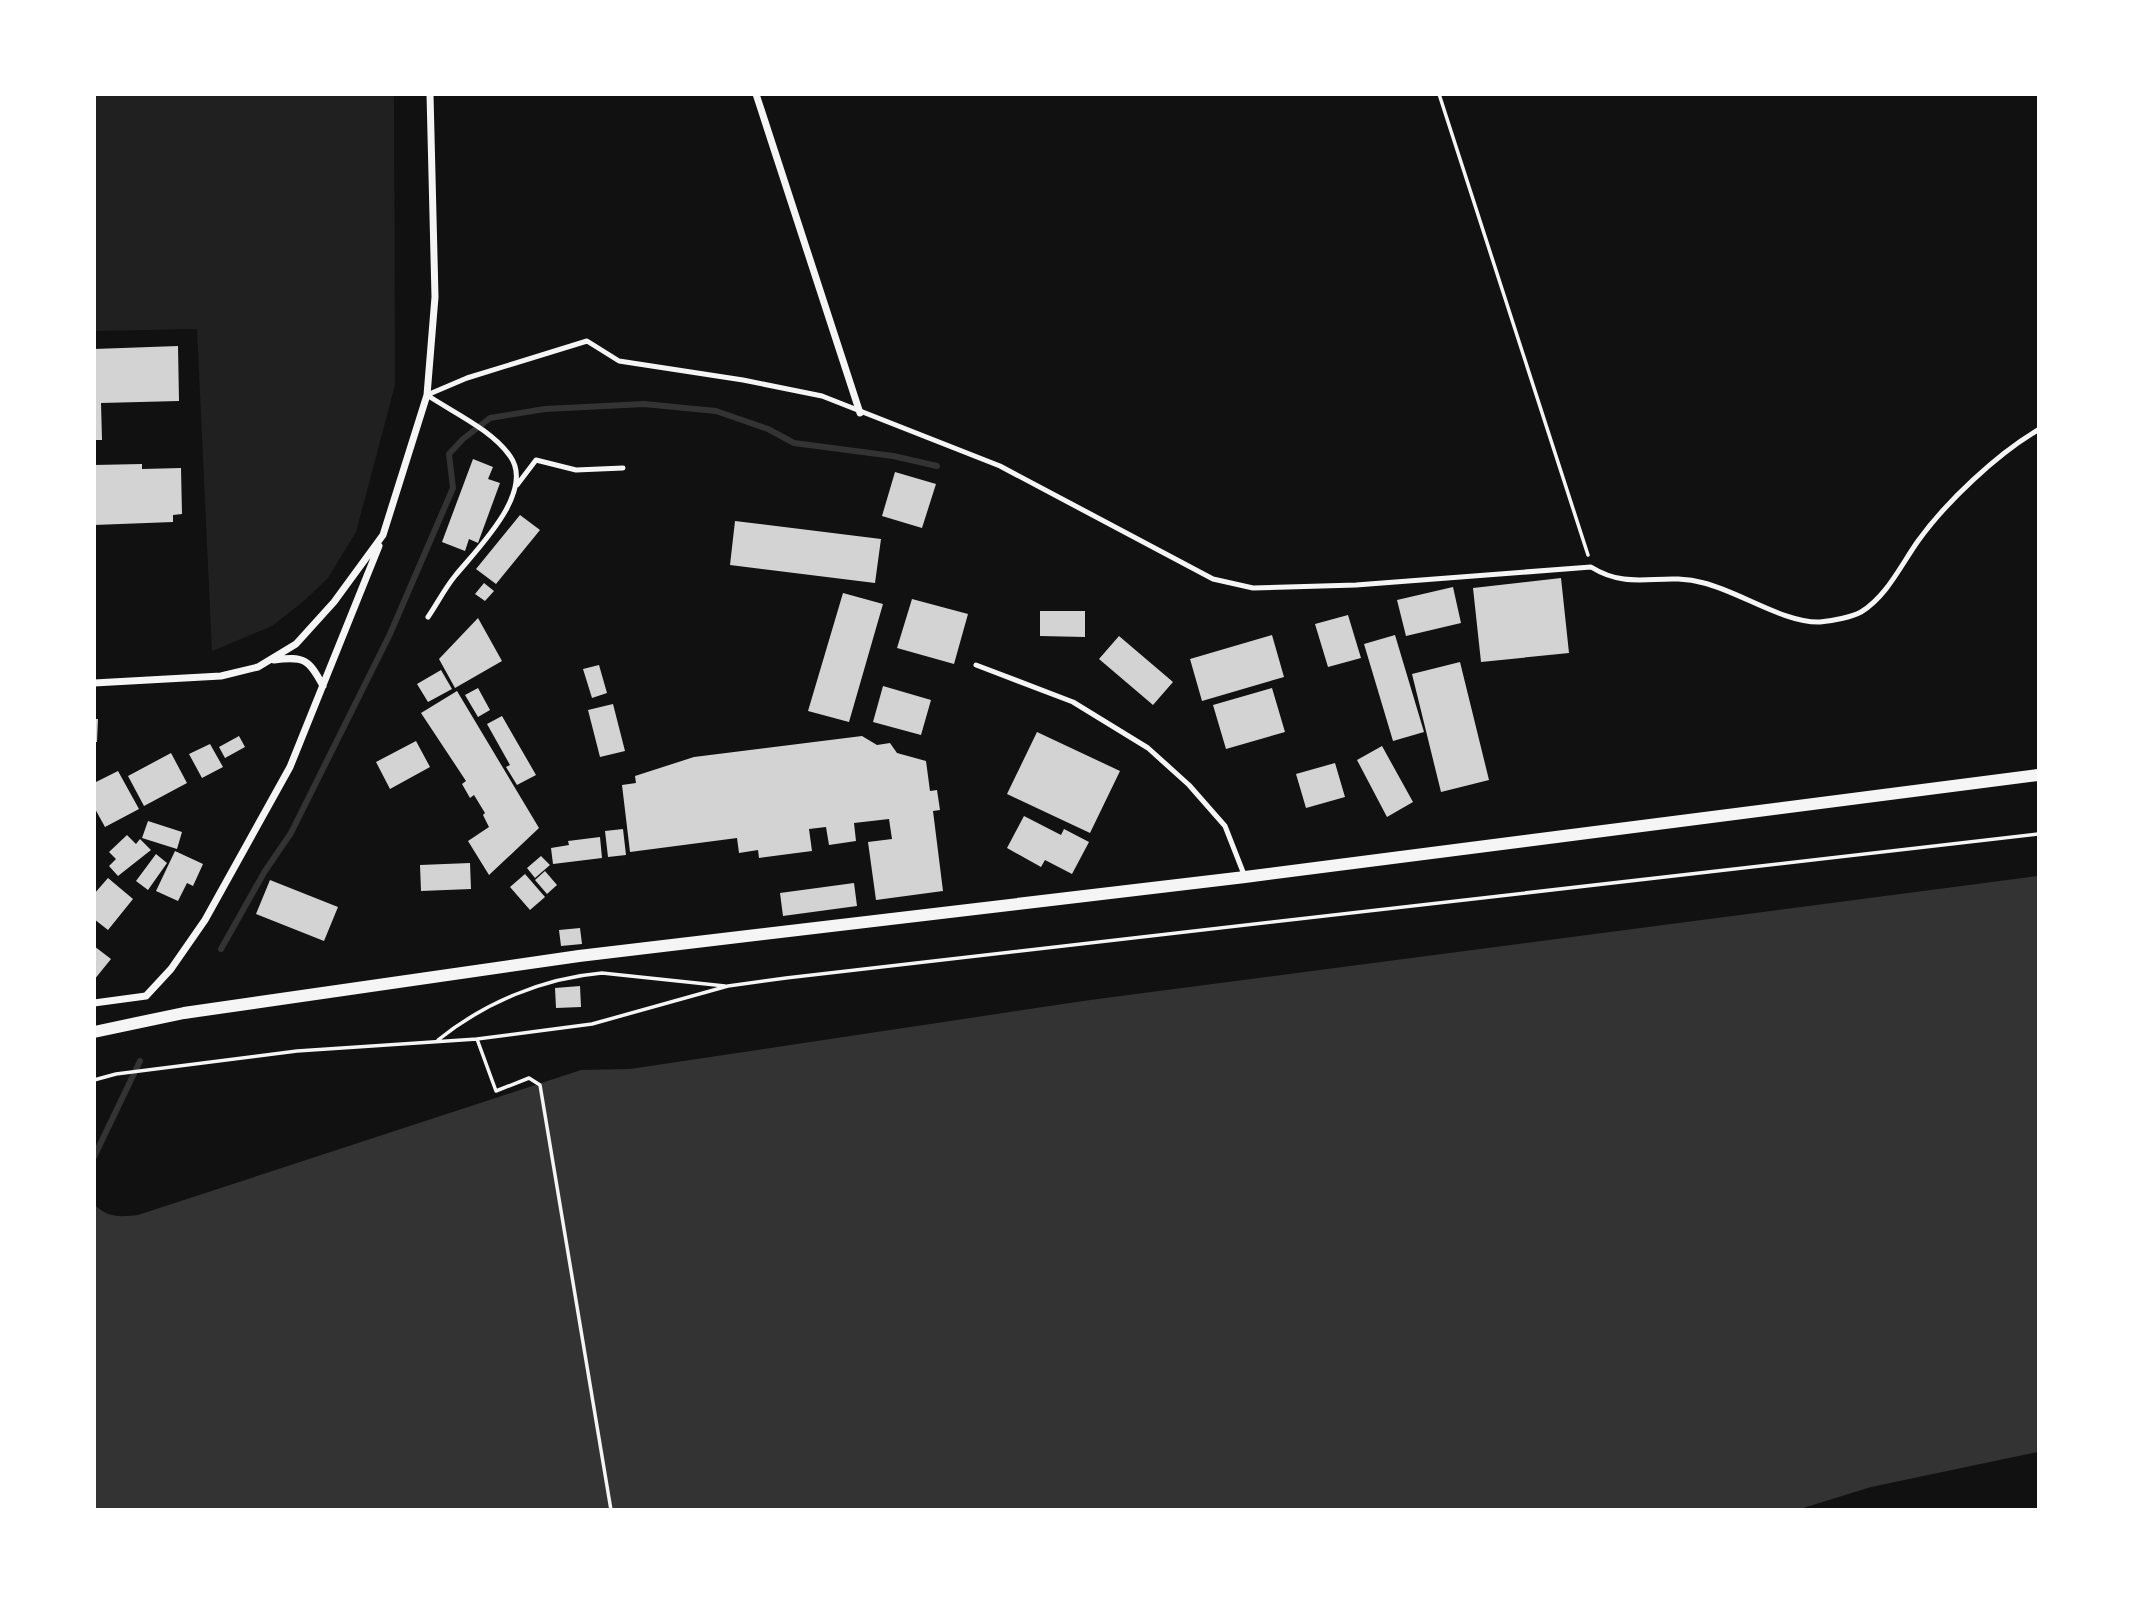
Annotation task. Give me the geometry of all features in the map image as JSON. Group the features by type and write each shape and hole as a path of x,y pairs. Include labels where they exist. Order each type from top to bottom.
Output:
{"street":[{"path":"94,1003 146,996 171,969 205,920 290,767 383,535 427,395 435,297 430,94"},
{"path":"755,94 860,413"},
{"path":"94,683 221,676 258,667 296,644 334,602 383,535"},
{"path":"269,660 296,657 312,666 323,686"},
{"path":"94,1032 184,1013 579,956 1245,877 2039,775"}],"lane":[{"path":"427,395 467,377 587,341 619,361 731,378 822,396 1000,466 1143,545 1213,579 1253,588 1356,585 1591,567 1620,581 1681,577 1707,583 1799,619 1820,622 1860,613 1877,599 1919,539 1970,484 2003,454 2039,430"},
{"path":"427,395 490,436 512,457 517,485"},
{"path":"428,617 453,578 489,538 517,485 536,460 576,470 623,468"},
{"path":"976,666 1073,702 1148,748 1189,785 1225,826 1245,877"}],"path":[{"path":"1439,94 1591,567"},
{"path":"94,1080 165,1067 297,1051 477,1039 592,1024 728,986 987,953 2039,834"},
{"path":"436,1041 481,1009 561,979 582,975 602,973 728,986"},
{"path":"477,1039 496,1091 529,1078 540,1085 611,1510"}],"shaded area":[{"path":"94,95 394,95 395,385 356,532 328,578 304,601 272,626 212,651 197,329 95,331"},
{"path":"2038,876 2038,1452 1871,1487 1800,1509 95,1509 94,1204 114,1216 138,1215 581,1070 630,1069 1090,1000"}],"building":[{"path":"178,346 179,401 101,403 102,440 94,440 94,349"},
{"path":"473,459 493,467 488,479 500,483 478,543 469,539 465,551 442,542"},
{"path":"142,464 142,469 181,468 182,514 173,515 173,522 94,525 94,465"},
{"path":"895,472 936,484 922,528 882,516"},
{"path":"520,515 540,530 496,584 476,569"},
{"path":"735,521 881,539 875,583 730,565"},
{"path":"1561,578 1569,653 1481,662 1473,588"},
{"path":"484,583 494,591 485,601 475,594"},
{"path":"1453,587 1461,623 1406,636 1397,600"},
{"path":"843,593 883,604 849,722 808,711"},
{"path":"912,599 968,614 954,664 897,648"},
{"path":"1040,611 1085,611 1085,637 1040,636"},
{"path":"1348,615 1361,658 1328,667 1315,624"},
{"path":"478,618 502,661 455,688 439,659"},
{"path":"1272,635 1284,677 1202,701 1190,659"},
{"path":"1395,635 1424,732 1393,741 1364,644"},
{"path":"1119,636 1173,682 1153,705 1099,659"},
{"path":"1460,662 1489,780 1441,792 1412,674"},
{"path":"599,665 607,693 592,698 583,669"},
{"path":"441,670 452,689 428,702 417,684"},
{"path":"883,686 931,700 921,735 873,722"},
{"path":"478,688 490,710 478,717 465,695"},
{"path":"1272,688 1285,732 1226,749 1213,705"},
{"path":"457,691 539,828 489,875 468,841 489,827 483,815 485,813 474,795 470,798 462,784 466,781 421,713"},
{"path":"613,704 625,751 600,757 588,710"},
{"path":"502,716 536,775 517,785 506,767 510,765 487,724"},
{"path":"94,719 98,719 97,742 94,742"},
{"path":"1037,732 1120,771 1090,833 1007,794"},
{"path":"239,736 245,747 225,758 219,747"},
{"path":"862,736 877,745 890,743 897,753 926,761 930,791 937,790 940,810 933,811 943,891 876,900 868,842 892,839 889,819 854,823 856,841 829,845 826,827 809,829 812,851 759,858 758,850 739,853 737,838 630,852 622,785 636,783 635,776 694,757"},
{"path":"416,741 430,767 390,789 376,762"},
{"path":"210,744 223,767 202,778 189,754"},
{"path":"1382,746 1413,802 1387,817 1357,760"},
{"path":"171,753 187,783 144,806 128,776"},
{"path":"1335,763 1345,797 1306,808 1296,774"},
{"path":"118,771 139,809 105,827 94,807 94,783"},
{"path":"1024,816 1061,835 1064,829 1089,842 1072,874 1045,860 1041,867 1007,848"},
{"path":"148,821 182,832 177,849 142,838"},
{"path":"623,829 626,855 608,857 605,831"},
{"path":"127,835 136,844 140,839 151,850 118,876 109,866 116,859 109,852"},
{"path":"600,837 602,858 553,864 551,848 569,845 568,841"},
{"path":"175,851 203,864 193,886 187,883 178,901 156,891"},
{"path":"156,854 167,863 148,890 136,881"},
{"path":"541,856 550,865 535,878 527,868"},
{"path":"470,863 471,889 421,891 420,865"},
{"path":"545,871 557,885 547,894 535,880"},
{"path":"525,874 545,897 530,910 510,887"},
{"path":"108,878 133,899 108,930 94,919 94,894"},
{"path":"270,880 338,907 324,941 256,914"},
{"path":"854,883 857,906 783,916 780,893"},
{"path":"580,928 582,944 561,946 559,930"},
{"path":"94,946 111,959 94,980"},
{"path":"580,986 581,1007 556,1008 555,988"}],"waterway":[{"path":"221,949 265,871 291,833 390,634 453,488 449,454 490,418 545,409 644,404 716,411 768,429 794,443 893,456 937,466"},
{"path":"94,1157 140,1061"}]}
